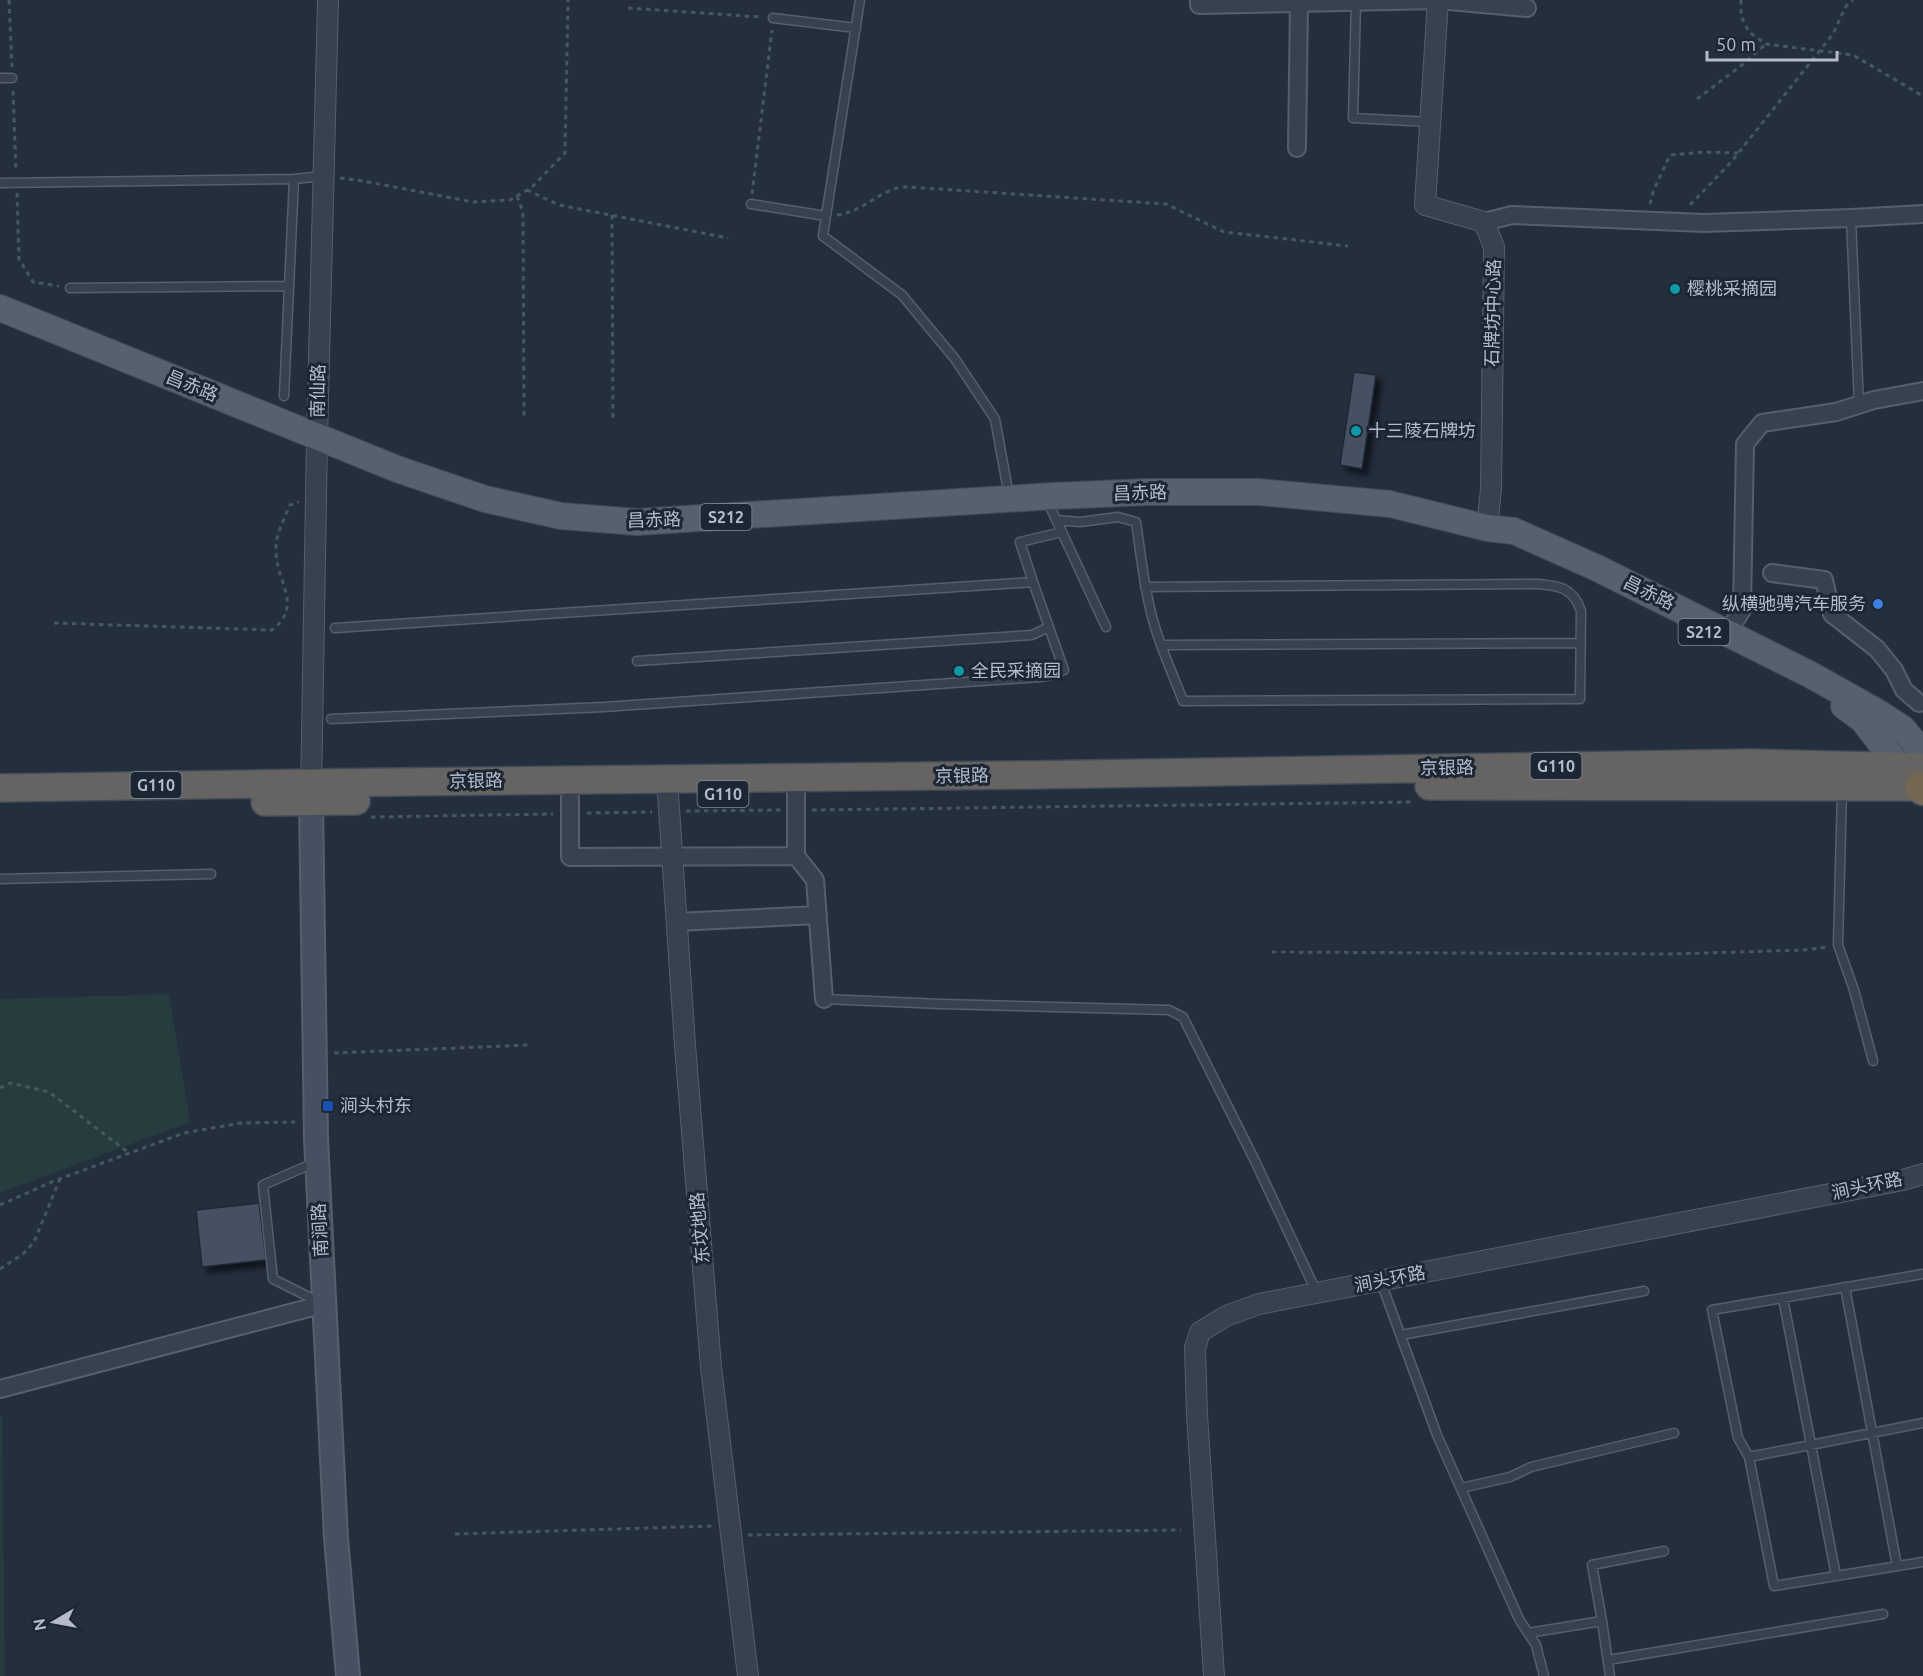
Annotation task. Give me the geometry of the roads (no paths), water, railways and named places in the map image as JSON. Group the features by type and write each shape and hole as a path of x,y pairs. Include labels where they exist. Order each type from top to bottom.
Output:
{"highway":[{"name":"京银路","path":"1192,788 1750,763 1918,780"},
{"name":"京银路","path":"0,788 668,795 1192,788 1842,787 1918,780"},
{"name":"京银路","path":"0,805 311,792 570,805 668,795 796,801 1136,789"}],"main road":[{"name":"昌赤路","path":"0,308 397,469 485,499 561,516 637,522 1147,492 1259,492 1390,504 1487,528 1514,531 1598,568 1811,675 1903,729 1923,753"},
{"name":"昌赤路","path":"1487,528 1510,541 1627,592 1839,703 1863,720 1918,780"},
{"name":"南涧路","path":"311,792 315,1121 336,1538 348,1676"}],"street":[{"name":"南仙路","path":"311,792 328,0"},
{"path":"1199,0 1199,5 1438,0 1527,8"},
{"path":"1438,0 1425,206 1484,222 1512,215 1704,223 1923,214"},
{"path":"1294,2 1297,148"},
{"name":"石牌坊中心路","path":"1484,222 1494,248 1491,489 1487,528"},
{"path":"1728,632 1742,610 1745,444 1762,423 1836,412 1923,391"},
{"path":"1772,573 1824,580 1832,614 1877,649 1894,670 1904,690 1921,699 1903,729"},
{"name":"东坟地路","path":"668,795 711,1367 748,1676"},
{"path":"796,801 796,856 815,879 824,999"},
{"path":"570,805 570,857 796,856"},
{"path":"676,922 818,915"},
{"name":"涧头环路","path":"1214,1676 1197,1415 1195,1348 1200,1332 1226,1316 1259,1304 1923,1174"},
{"path":"0,1389 324,1304"}],"lane":[{"path":"860,0 823,236 902,295 955,359 995,419 1010,499"},
{"path":"1356,1 1353,118 1430,122"},
{"path":"773,18 856,28"},
{"path":"0,78 12,78"},
{"path":"0,183 294,179 324,176"},
{"path":"284,396 294,179"},
{"path":"751,204 826,216"},
{"path":"1851,218 1859,405"},
{"path":"70,288 289,286"},
{"path":"1046,497 1106,627"},
{"path":"1056,520 1080,522 1119,517 1136,522 1145,587 1149,607 1183,701 1580,699 1581,611 1577,598 1560,586 1537,584 1145,587"},
{"path":"331,719 604,707 1052,675 1064,670 1020,542 1062,532"},
{"path":"335,628 1033,582"},
{"path":"637,661 1032,635 1049,627"},
{"path":"1161,645 1581,643"},
{"path":"1842,787 1838,945 1854,990 1873,1061"},
{"path":"0,879 211,874"},
{"path":"824,999 1169,1010 1183,1017 1255,1161 1317,1293"},
{"path":"317,1162 263,1185 273,1278 324,1304"},
{"path":"1923,1274 1712,1310 1738,1438 1749,1457 1774,1586 1923,1562"},
{"path":"1381,1281 1437,1435 1519,1619 1536,1645 1544,1676"},
{"path":"1845,1287 1897,1566"},
{"path":"1401,1335 1644,1291"},
{"path":"1783,1298 1836,1576"},
{"path":"1749,1457 1923,1423"},
{"path":"1461,1488 1510,1477 1532,1467 1674,1433"},
{"path":"1610,1676 1592,1564 1664,1551"},
{"path":"1608,1660 1883,1614"},
{"path":"1528,1633 1602,1621"}],"place":[{"name":"樱桃采摘园","path":"1675,289"},
{"name":"十三陵石牌坊","path":"1356,431"},
{"name":"纵横驰骋汽车服务","path":"1878,604"},
{"name":"全民采摘园","path":"959,671"},
{"name":"涧头村东","path":"328,1106"}]}
